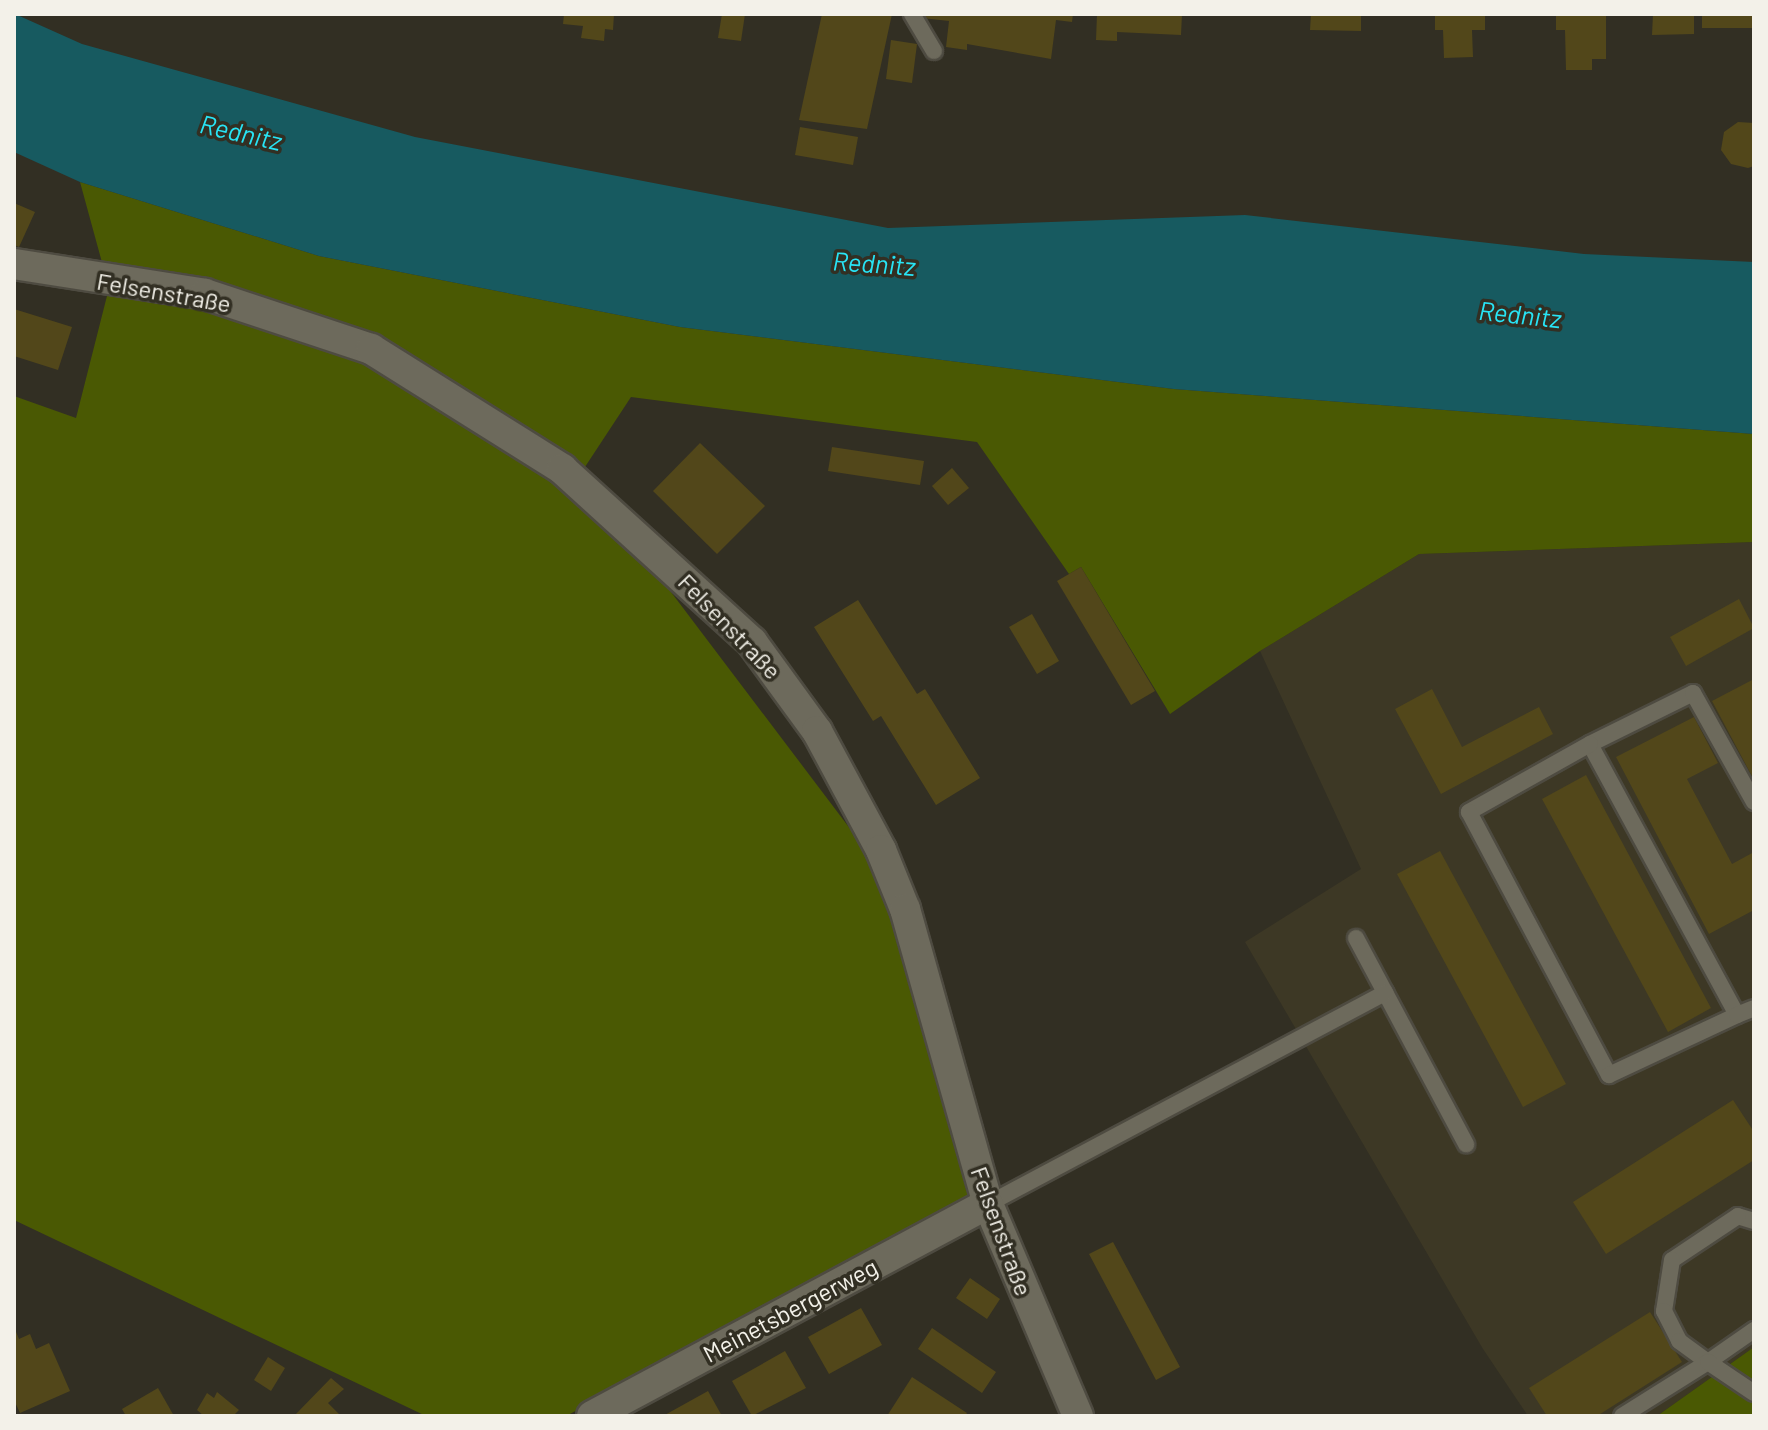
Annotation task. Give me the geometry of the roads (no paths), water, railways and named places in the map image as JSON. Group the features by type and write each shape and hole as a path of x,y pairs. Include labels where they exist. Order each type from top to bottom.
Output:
{"street":[{"name":"Felsenstraße","path":"14,264 108,282 205,294 371,349 562,469 706,597 785,683 881,850 905,909 988,1204 1078,1416"},
{"name":"Meinetsbergerweg","path":"592,1416 988,1204"}],"lane":[{"path":"912,14 934,51"},
{"path":"1754,802 1693,693 1590,744 1469,812 1609,1075 1754,1008"},
{"path":"1590,744 1737,1015"},
{"path":"1356,938 1466,1144"},
{"path":"988,1204 1385,993"},
{"path":"1754,1221 1738,1216 1672,1260 1664,1311 1679,1341 1754,1393"},
{"path":"1622,1416 1754,1330"}],"water":[{"name":"Rednitz","path":"15,14 82,44 415,137 888,228 1245,215 1584,254 1754,262 1754,434 1174,389 680,327 319,256 80,182 14,152"}]}
